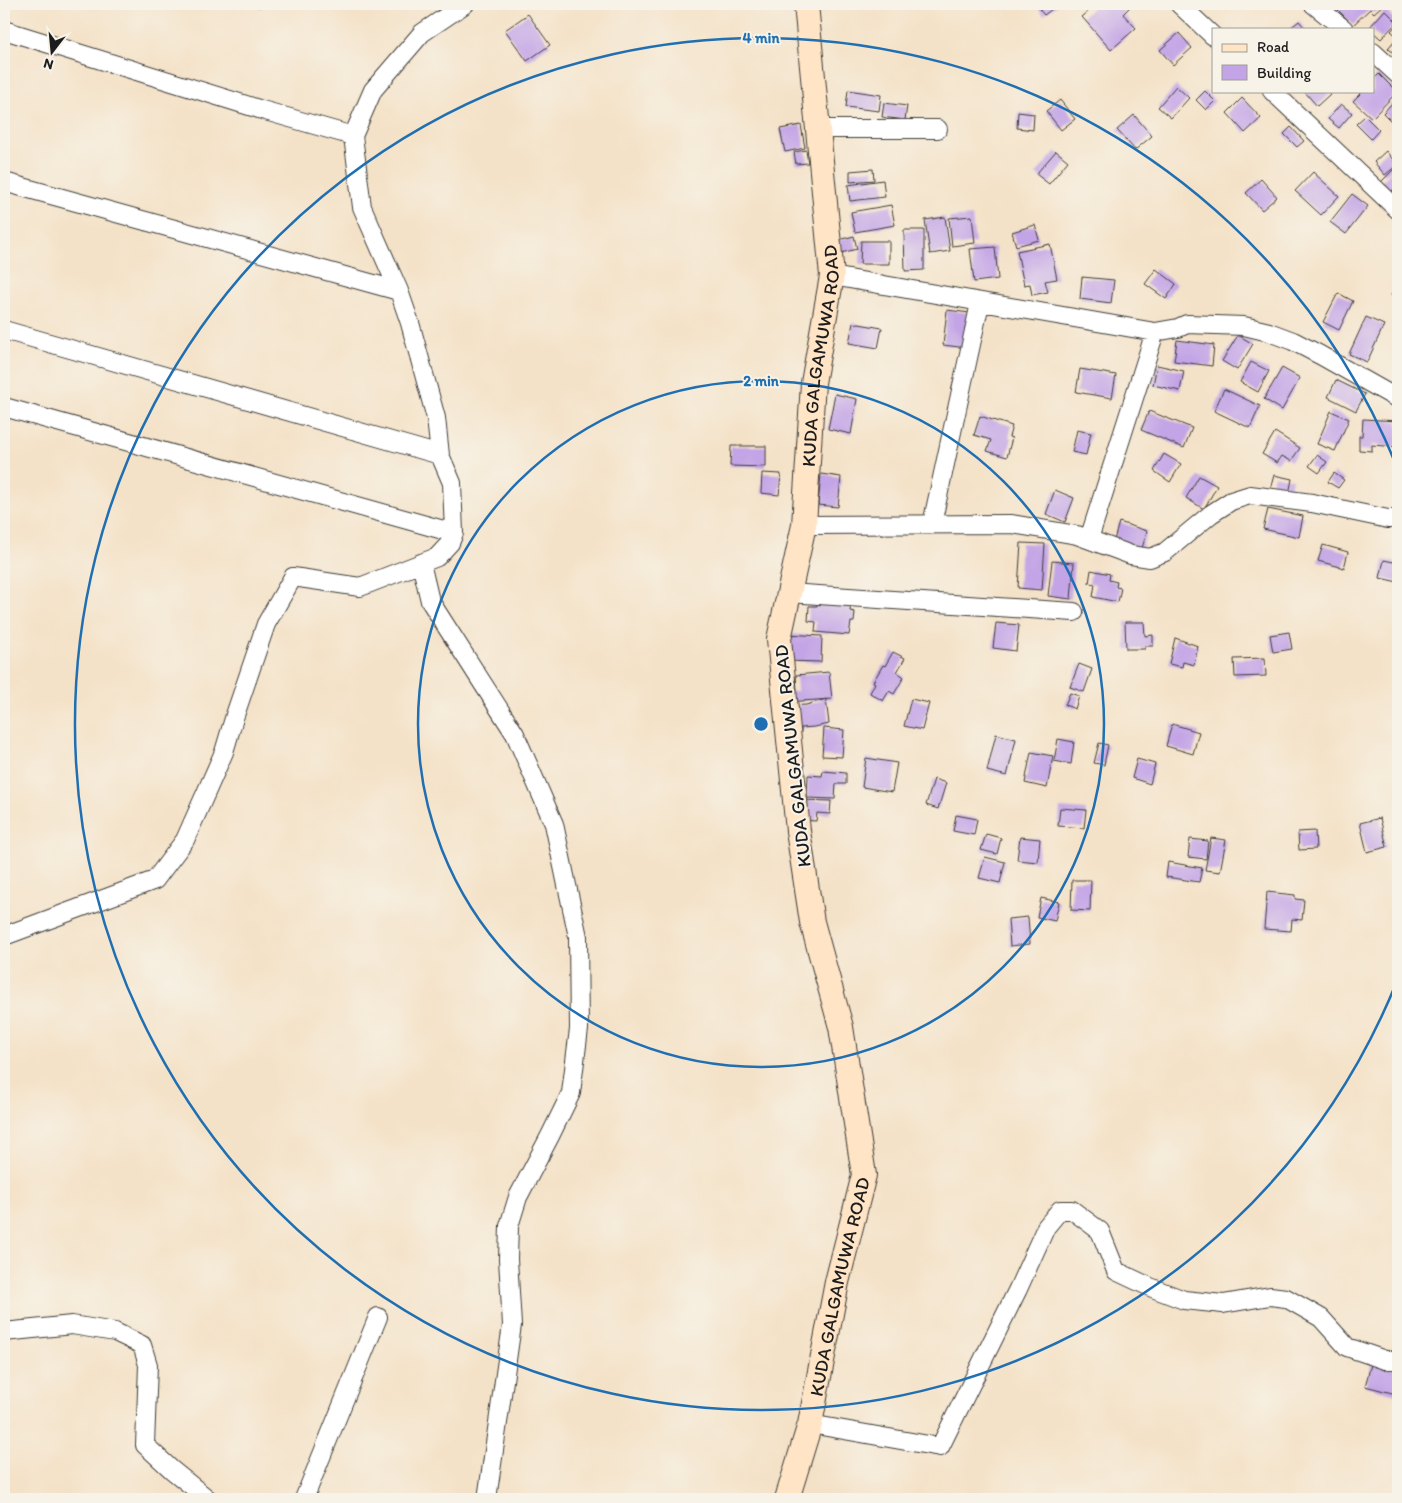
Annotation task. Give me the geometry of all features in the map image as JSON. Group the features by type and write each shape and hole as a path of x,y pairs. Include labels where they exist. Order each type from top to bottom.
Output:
{"street":[{"path":"4,936 155,880 185,840 224,752 266,624 293,577 360,587 438,557 450,543 454,533 452,483 440,455 436,418 413,332 399,290 362,207 353,136 373,90 422,34 465,4"},
{"name":"KUDA GALGAMUWA ROAD","path":"787,1499 810,1424 837,1282 864,1175 841,1027 812,922 798,831 779,639 804,525 813,383 832,276 806,4"},
{"path":"1179,4 1212,35"},
{"path":"1313,4 1343,28"},
{"path":"4,30 262,110 353,136"},
{"path":"1374,53 1398,75"},
{"path":"1273,92 1398,210"},
{"path":"818,128 938,129"},
{"path":"4,182 399,290"},
{"path":"832,276 1155,332 1178,328 1187,324 1244,326 1269,332 1314,352 1398,399"},
{"path":"932,524 980,303"},
{"path":"4,330 440,455"},
{"path":"1089,539 1155,332"},
{"path":"4,407 454,533"},
{"path":"804,525 1012,524 1077,535 1131,555 1150,558 1165,552 1211,514 1231,501 1250,495 1312,503 1388,519 1398,519"},
{"path":"421,563 430,601 515,734 548,808 554,824 578,937 579,1029 571,1093 518,1198 509,1226 508,1259 512,1325 487,1499"},
{"path":"789,592 1074,612"},
{"path":"810,1424 940,1447 1018,1289 1046,1227 1060,1210 1072,1210 1100,1231 1116,1271 1150,1287 1184,1300 1223,1304 1270,1296 1286,1298 1320,1318 1347,1347 1385,1360 1398,1360"},
{"path":"304,1499 378,1317"},
{"path":"4,1332 72,1325 115,1332 142,1345 148,1365 144,1445 208,1499"}],"building":[{"path":"254,4 273,4 273,5 257,7"},
{"path":"336,4 352,4 339,8"},
{"path":"1035,4 1059,4 1044,15"},
{"path":"1097,4 1127,4 1130,7 1123,14 1136,28 1111,50 1082,17"},
{"path":"1341,4 1384,4 1374,13 1370,9 1353,25 1336,8"},
{"path":"1385,10 1397,22 1381,39 1374,33 1374,28 1369,28"},
{"path":"528,14 550,45 527,61 505,30"},
{"path":"1299,21 1305,28 1290,28"},
{"path":"1398,23 1398,37 1391,31"},
{"path":"1179,33 1192,48 1173,65 1160,50"},
{"path":"1398,37 1398,57 1388,48"},
{"path":"1379,74 1397,92 1372,118 1353,101 1362,92 1374,92 1374,79"},
{"path":"1176,86 1189,98 1171,118 1158,107"},
{"path":"848,90 881,95 879,111 846,107"},
{"path":"1205,91 1215,101 1206,110 1196,100"},
{"path":"1305,92 1329,92 1330,94 1317,106"},
{"path":"1242,98 1261,118 1245,133 1227,113"},
{"path":"1060,100 1075,119 1061,130 1046,111"},
{"path":"1394,101 1398,105 1398,123 1396,126 1383,113"},
{"path":"884,103 907,106 905,120 882,117"},
{"path":"1341,104 1352,113 1339,128 1328,119"},
{"path":"1018,112 1034,114 1033,130 1017,128"},
{"path":"1134,115 1152,136 1135,150 1117,130"},
{"path":"1365,116 1379,130 1371,139 1356,124"},
{"path":"801,125 805,148 785,152 780,129"},
{"path":"1291,127 1304,141 1297,147 1284,134"},
{"path":"806,150 808,163 796,164 794,152"},
{"path":"1056,151 1068,161 1049,184 1036,174"},
{"path":"1386,151 1397,165 1385,175 1374,162"},
{"path":"873,169 874,180 850,182 850,171"},
{"path":"1393,170 1397,174 1398,172 1398,192 1395,188 1390,193 1380,183"},
{"path":"1313,172 1339,196 1321,215 1295,191"},
{"path":"1261,179 1277,197 1262,210 1246,193"},
{"path":"883,180 885,197 850,201 848,185"},
{"path":"1352,194 1368,206 1346,234 1330,222"},
{"path":"891,205 895,225 855,232 851,212"},
{"path":"972,216 975,243 952,246 949,218"},
{"path":"945,217 950,251 930,254 925,220"},
{"path":"1035,225 1039,240 1016,246 1012,232"},
{"path":"904,230 924,230 924,270 905,271"},
{"path":"854,236 857,249 841,253 838,240"},
{"path":"861,241 889,241 889,264 860,264"},
{"path":"1050,244 1057,279 1045,281 1048,292 1032,295 1030,284 1024,285 1017,251"},
{"path":"995,247 998,279 974,282 970,249"},
{"path":"1156,269 1176,284 1166,299 1145,284"},
{"path":"1082,277 1114,280 1111,303 1080,299"},
{"path":"1398,287 1398,301 1391,295"},
{"path":"1338,293 1353,301 1339,330 1323,322"},
{"path":"947,310 970,313 967,348 943,345"},
{"path":"1366,317 1384,325 1367,362 1349,354"},
{"path":"853,323 882,328 878,348 849,343"},
{"path":"1238,335 1253,344 1237,370 1222,361"},
{"path":"1177,340 1214,345 1212,366 1174,361"},
{"path":"1251,362 1269,371 1258,392 1240,382"},
{"path":"1157,365 1184,371 1180,391 1153,385"},
{"path":"1282,368 1300,378 1282,410 1264,399"},
{"path":"1080,369 1116,375 1112,398 1076,392"},
{"path":"1336,380 1365,394 1356,411 1328,397"},
{"path":"1224,389 1260,406 1250,428 1214,411"},
{"path":"835,394 857,399 851,434 828,429"},
{"path":"1149,411 1192,428 1184,448 1141,430"},
{"path":"1331,411 1349,419 1335,451 1317,444"},
{"path":"980,416 1012,426 1009,437 1012,438 1007,457 987,451 991,440 974,435"},
{"path":"1363,419 1398,421 1398,447 1372,445 1372,451 1359,450 1359,436 1362,436"},
{"path":"1077,430 1091,433 1086,455 1072,452"},
{"path":"1275,432 1300,448 1291,461 1282,456 1277,463 1262,454"},
{"path":"731,446 766,446 766,467 730,466"},
{"path":"1164,454 1181,464 1170,482 1154,471"},
{"path":"1317,455 1327,462 1319,473 1309,466"},
{"path":"762,473 781,474 779,495 761,493"},
{"path":"1334,473 1344,480 1338,488 1328,482"},
{"path":"821,474 841,477 838,507 818,505"},
{"path":"1274,475 1292,479 1289,494 1270,490"},
{"path":"1199,476 1217,486 1204,509 1186,498"},
{"path":"1055,490 1074,498 1065,522 1046,514"},
{"path":"1268,509 1303,516 1299,537 1263,529"},
{"path":"1119,522 1147,531 1141,552 1113,544"},
{"path":"1021,543 1045,544 1042,590 1018,588"},
{"path":"1323,545 1348,552 1344,568 1318,561"},
{"path":"1384,560 1398,563 1398,582 1380,578"},
{"path":"1052,561 1074,563 1071,599 1048,596"},
{"path":"1091,570 1110,574 1109,580 1117,582 1116,587 1121,588 1118,602 1093,597 1095,584 1089,583"},
{"path":"818,599 851,603 850,611 855,612 854,622 851,622 849,635 815,632 816,622 808,621 809,606 817,606"},
{"path":"1125,622 1144,622 1145,636 1153,635 1153,646 1145,646 1145,649 1126,649"},
{"path":"996,623 1019,625 1016,651 993,648"},
{"path":"1289,632 1292,649 1273,652 1270,635"},
{"path":"786,634 822,636 821,662 785,661"},
{"path":"1175,638 1198,646 1194,665 1183,662 1182,667 1169,664"},
{"path":"893,652 905,658 897,672 904,677 894,694 889,691 883,701 870,693 875,683 873,682"},
{"path":"1265,658 1266,676 1235,677 1234,659"},
{"path":"1079,664 1092,669 1084,692 1070,687"},
{"path":"829,672 832,699 786,702 785,692 797,691 796,675"},
{"path":"1397,683 1398,697 1395,697"},
{"path":"1070,693 1079,696 1075,709 1065,705"},
{"path":"826,699 829,724 801,728 801,732 792,733 789,706 806,705"},
{"path":"911,699 929,703 922,730 904,726"},
{"path":"1172,724 1199,732 1193,754 1166,746"},
{"path":"824,728 844,730 842,757 822,756"},
{"path":"996,734 1016,739 1007,776 987,771"},
{"path":"1058,739 1074,742 1071,764 1054,761"},
{"path":"1099,743 1108,745 1104,765 1094,763"},
{"path":"1031,752 1053,756 1047,788 1025,783"},
{"path":"866,758 897,763 892,792 862,787"},
{"path":"1137,759 1155,764 1150,784 1132,778"},
{"path":"823,771 846,773 846,784 836,784 835,799 807,798 808,775 822,776"},
{"path":"934,779 946,783 938,809 926,805"},
{"path":"800,800 831,801 830,814 817,813 816,821 800,820"},
{"path":"1060,808 1086,810 1084,828 1058,826"},
{"path":"956,815 977,819 974,835 953,831"},
{"path":"1380,818 1387,847 1367,852 1360,823"},
{"path":"1315,831 1316,849 1299,850 1298,832"},
{"path":"986,834 1001,838 997,854 981,850"},
{"path":"1020,837 1040,839 1038,862 1017,860"},
{"path":"1211,838 1226,840 1220,872 1205,870"},
{"path":"1190,839 1208,841 1206,859 1188,857"},
{"path":"985,857 1005,862 1000,883 979,878"},
{"path":"1168,862 1202,868 1199,882 1166,877"},
{"path":"1072,880 1091,880 1090,911 1071,910"},
{"path":"1267,892 1295,895 1295,899 1304,900 1302,920 1292,919 1291,931 1264,929"},
{"path":"1041,898 1059,902 1055,921 1037,917"},
{"path":"1028,917 1030,944 1010,946 1008,919"},
{"path":"1372,1361 1398,1368 1396,1394 1365,1386"}]}
